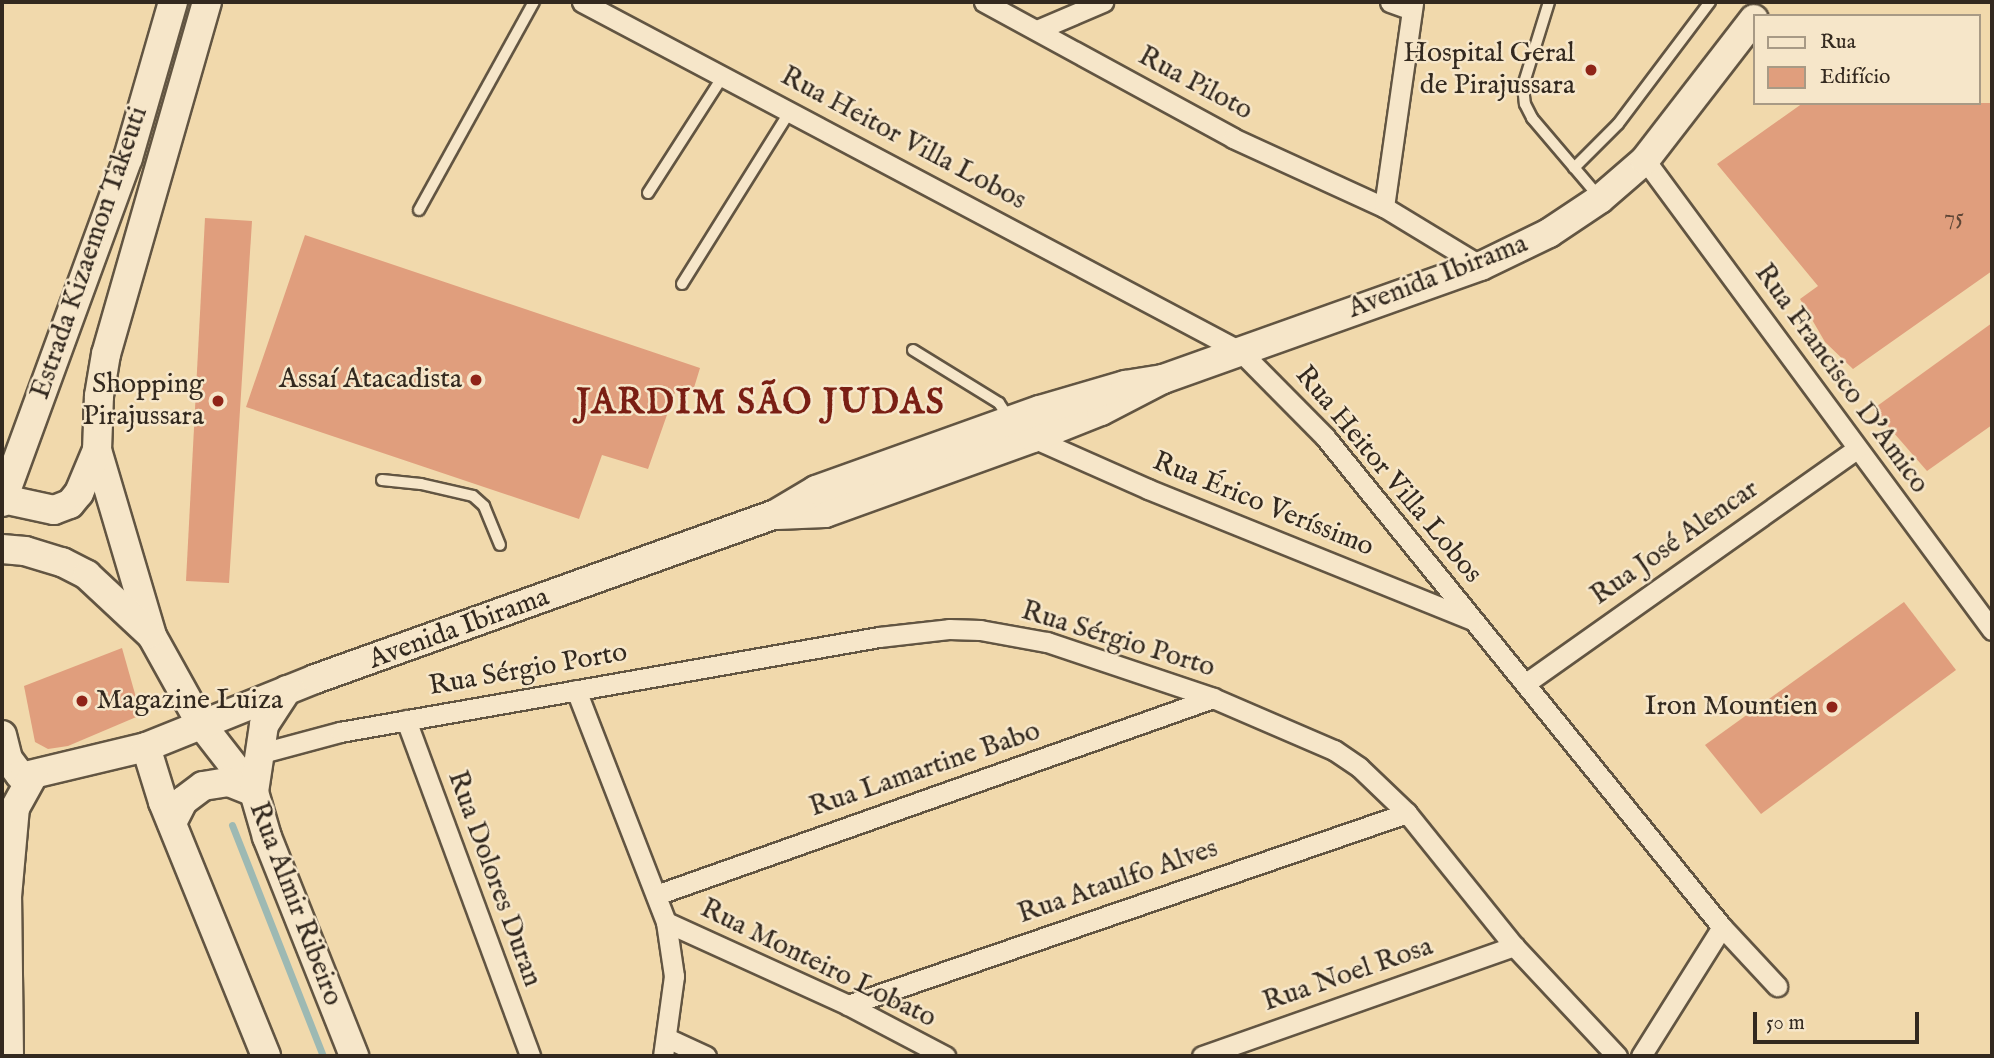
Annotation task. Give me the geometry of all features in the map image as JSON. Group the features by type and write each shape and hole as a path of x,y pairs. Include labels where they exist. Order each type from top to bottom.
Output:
{"main road":[{"name":"Estrada Kizaemon Takeuti","path":"2,500 128,158 173,2"},
{"path":"152,636 97,450 99,396 106,354 207,2"},
{"name":"Avenida Ibirama","path":"33,775 146,747 287,690 774,515 816,490 1021,429 1113,388 1163,379 1481,266 1549,233 1600,199 1645,160 1752,21"},
{"path":"2,500 47,510 62,508 79,493 97,450"},
{"path":"2,549 25,551 62,562 87,575 152,636"},
{"name":"Rua Almir Ribeiro","path":"152,636 201,724 254,792 267,837 354,1056"},
{"path":"182,690 169,719 146,747 172,823 266,1056"},
{"path":"172,823 183,801 203,786 229,782 254,792 264,724 287,690"},
{"path":"2,735 13,767 20,775 33,775 15,808 5,936 9,1056"}],"street":[{"name":"Rua Heitor Villa Lobos","path":"582,2 1240,351 1325,437 1722,927 1777,986"},
{"name":"Rua Piloto","path":"984,2 1233,138 1384,207 1481,266"},
{"path":"1037,30 1103,2"},
{"path":"1384,207 1413,6 1390,2"},
{"name":"Rua Francisco D'Amico","path":"1645,160 1992,630"},
{"name":"Rua Érico Veríssimo","path":"1021,429 1148,489 1472,620"},
{"name":"Rua José Alencar","path":"1526,683 1857,449"},
{"name":"Rua Sérgio Porto","path":"258,754 303,740 406,720 879,637 949,629 980,630 1047,642 1213,698 1334,750 1377,782 1407,813 1514,946 1617,1056"},
{"path":"576,690 666,922 674,976 665,1047 706,1056"},
{"name":"Rua Lamartine Babo","path":"656,895 1213,698"},
{"name":"Rua Dolores Duran","path":"406,720 530,1056"},
{"name":"Rua Ataulfo Alves","path":"848,1005 1407,813"},
{"name":"Rua Monteiro Lobato","path":"666,922 848,1005 945,1056"},
{"path":"1641,1056 1722,927"},
{"name":"Rua Noel Rosa","path":"1202,1056 1514,946"}],"lane":[{"path":"419,210 534,2"},
{"path":"1549,2 1524,86 1525,104 1532,118 1600,199"},
{"path":"1574,167 1618,124 1710,2"},
{"path":"648,193 723,76"},
{"path":"682,284 790,111"},
{"path":"913,350 999,402 1021,429"},
{"path":"382,480 421,484 473,496 484,506 500,545"}],"building":[{"path":"1992,103 1992,271 1853,369 1825,342 1800,299 1818,286 1717,164 1800,105"},
{"name":"Shopping Pirajussara","path":"205,218 252,221 229,583 186,581"},
{"name":"Assaí Atacadista","path":"305,235 700,368 693,391 675,392 648,469 602,455 579,519 246,407"},
{"path":"1992,323 1992,425 1927,471 1873,409"},
{"name":"Iron Mountien","path":"1904,602 1956,670 1761,814 1705,745"},
{"name":"Magazine Luiza","path":"122,648 141,715 68,746 48,749 35,742 24,686"}],"waterway":[{"path":"232,825 323,1056"}],"place":[{"name":"Hospital Geral de Pirajussara","path":"1591,70"},
{"name":"Assaí Atacadista","path":"476,380"},
{"name":"Shopping Pirajussara","path":"218,401"},
{"name":"Magazine Luiza","path":"82,701"},
{"name":"Iron Mountien","path":"1832,707"}],"district":[{"name":"JARDIM SÃO JUDAS","path":"761,404"}]}
